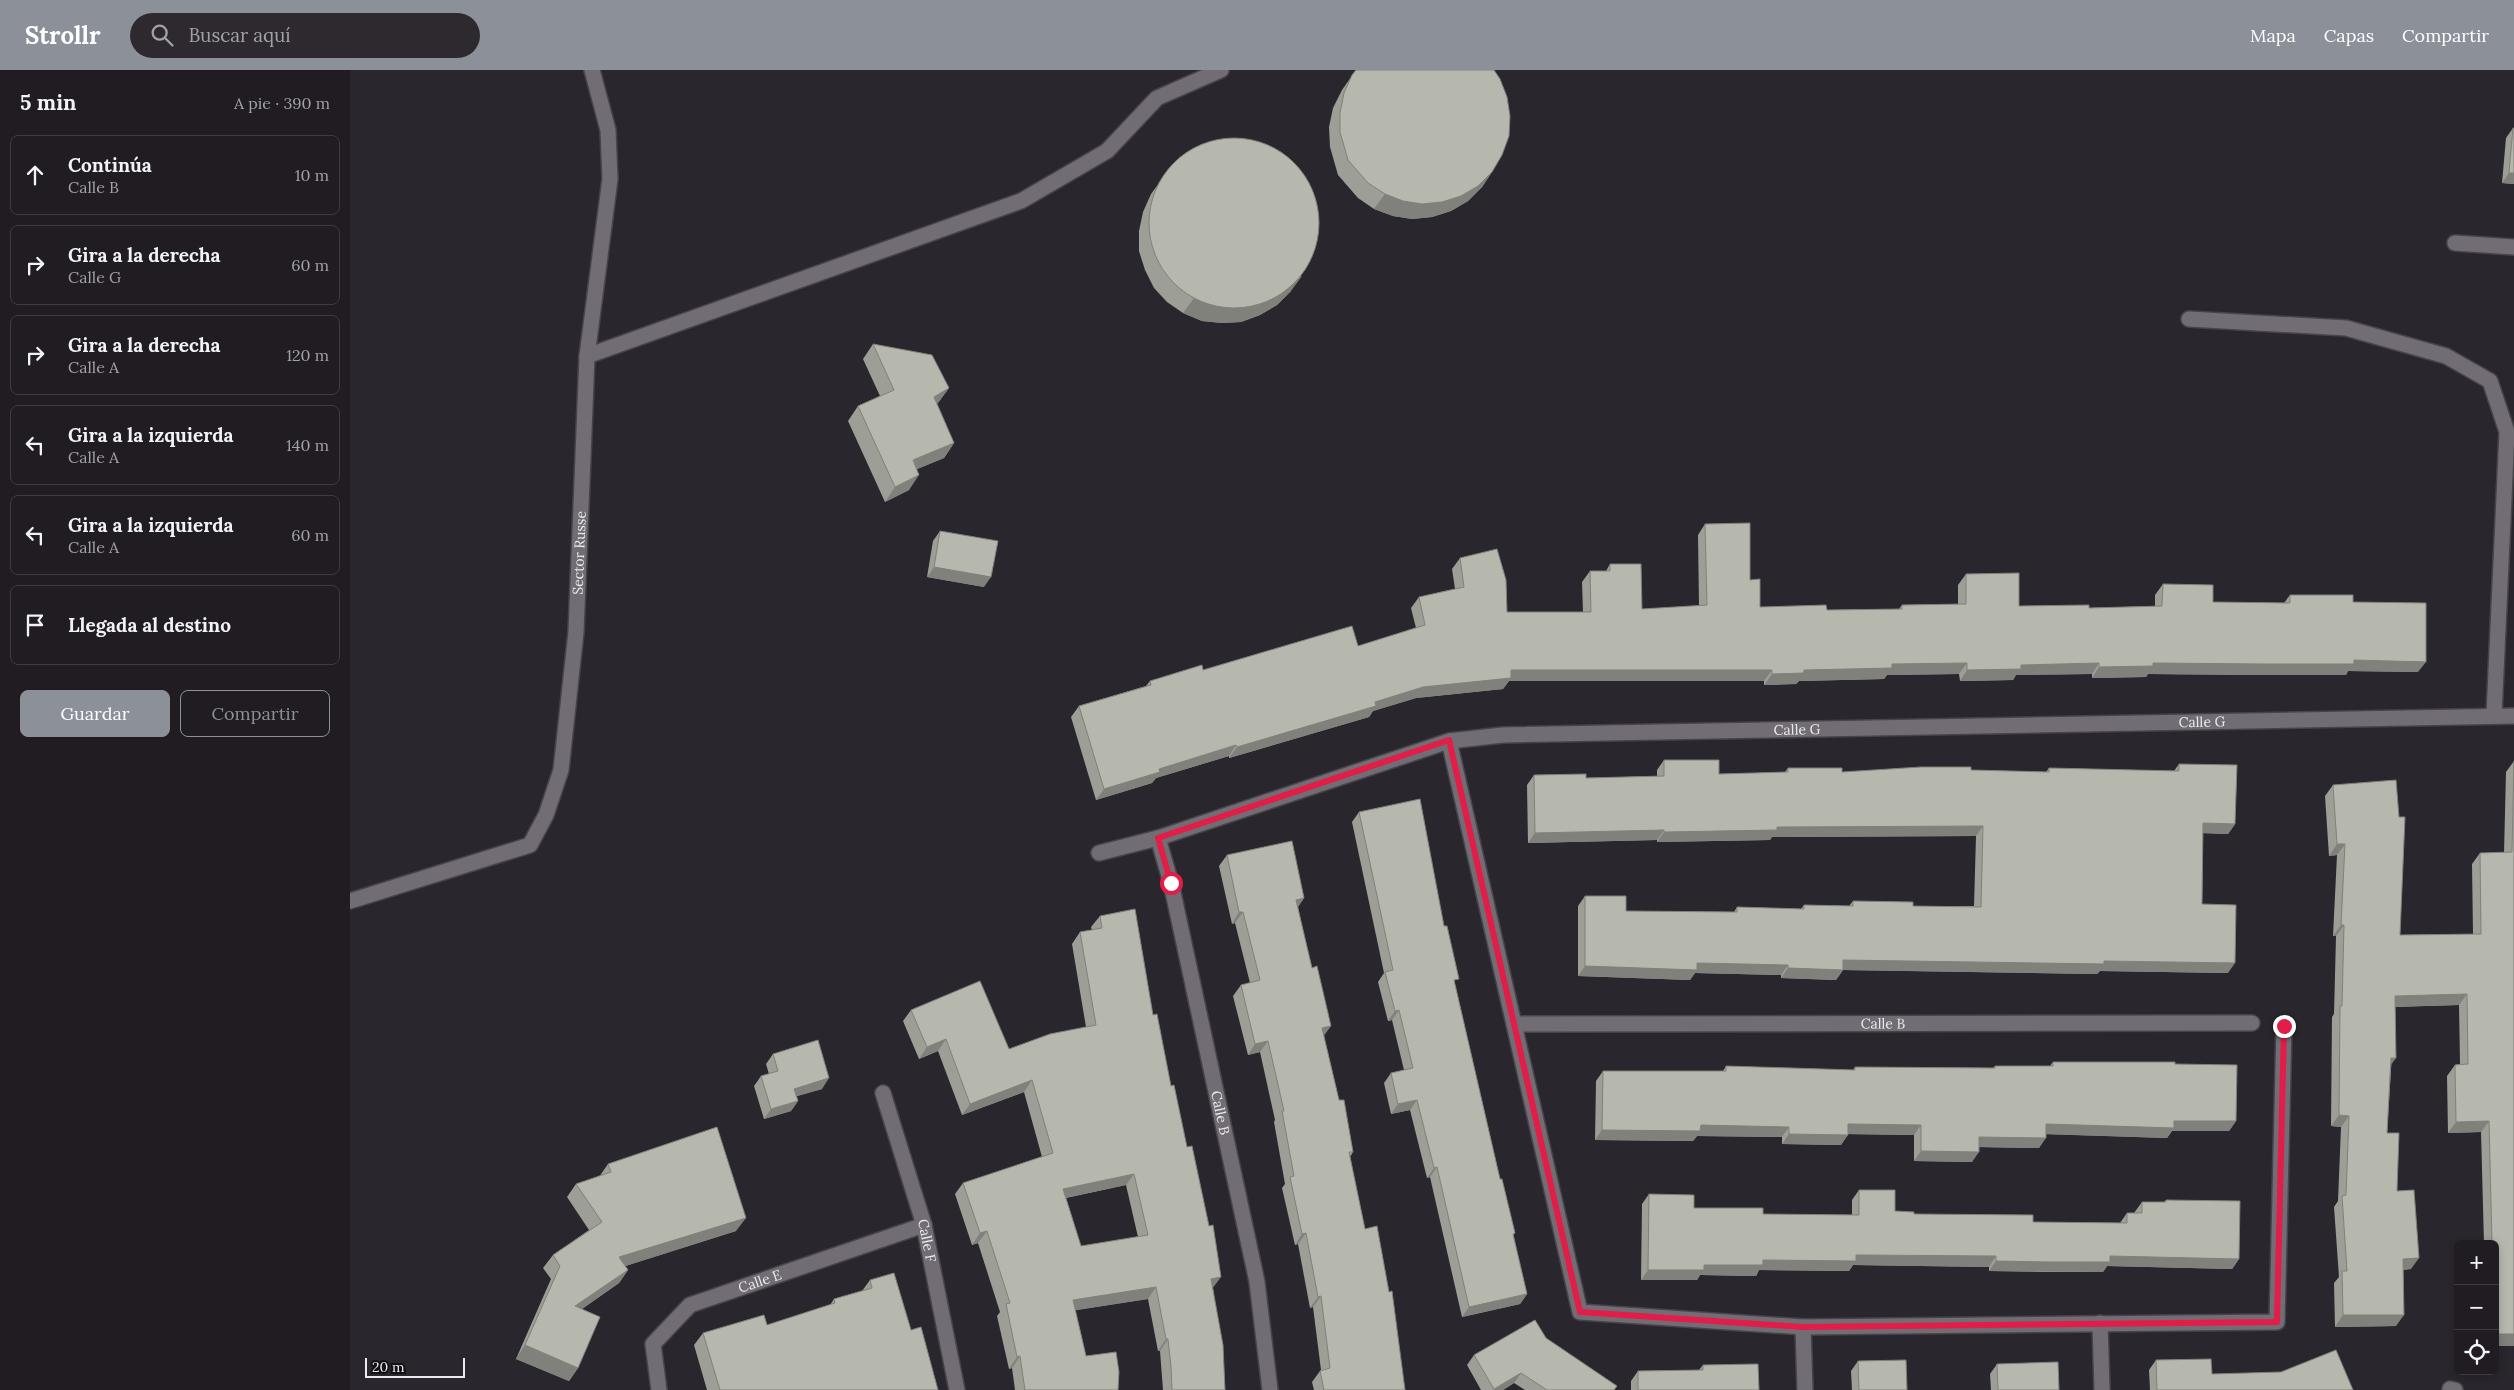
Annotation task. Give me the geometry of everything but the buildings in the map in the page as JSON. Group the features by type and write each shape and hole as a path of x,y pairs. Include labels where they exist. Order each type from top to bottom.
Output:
{"street":[{"name":"Sector Russe","path":"350,901 530,845 546,815 561,770 576,632 587,356 610,179 608,130 592,70"},
{"path":"587,356 1021,201 1107,151 1157,98 1221,70"},
{"path":"2455,243 2514,247"},
{"path":"2189,319 2346,328 2446,356 2490,381 2507,432 2494,716"},
{"name":"Calle G","path":"1099,853 1158,838 1449,740 1512,735 2514,716"},
{"path":"1449,740 1580,1312 1803,1327 2277,1322 2284,1026"},
{"name":"Calle B","path":"1158,838 1171,883 1257,1282 1270,1390"},
{"name":"Calle B","path":"1514,1024 2252,1023"},
{"name":"Calle F","path":"884,1093 924,1225 957,1390"},
{"name":"Calle E","path":"660,1390 653,1344 690,1305 924,1225"},
{"path":"2100,1323 2102,1390"},
{"path":"1803,1327 1805,1390"}],"route":[{"path":"1171,883 1158,838 1449,740 1580,1312 1803,1327 2277,1322 2284,1026"}]}
